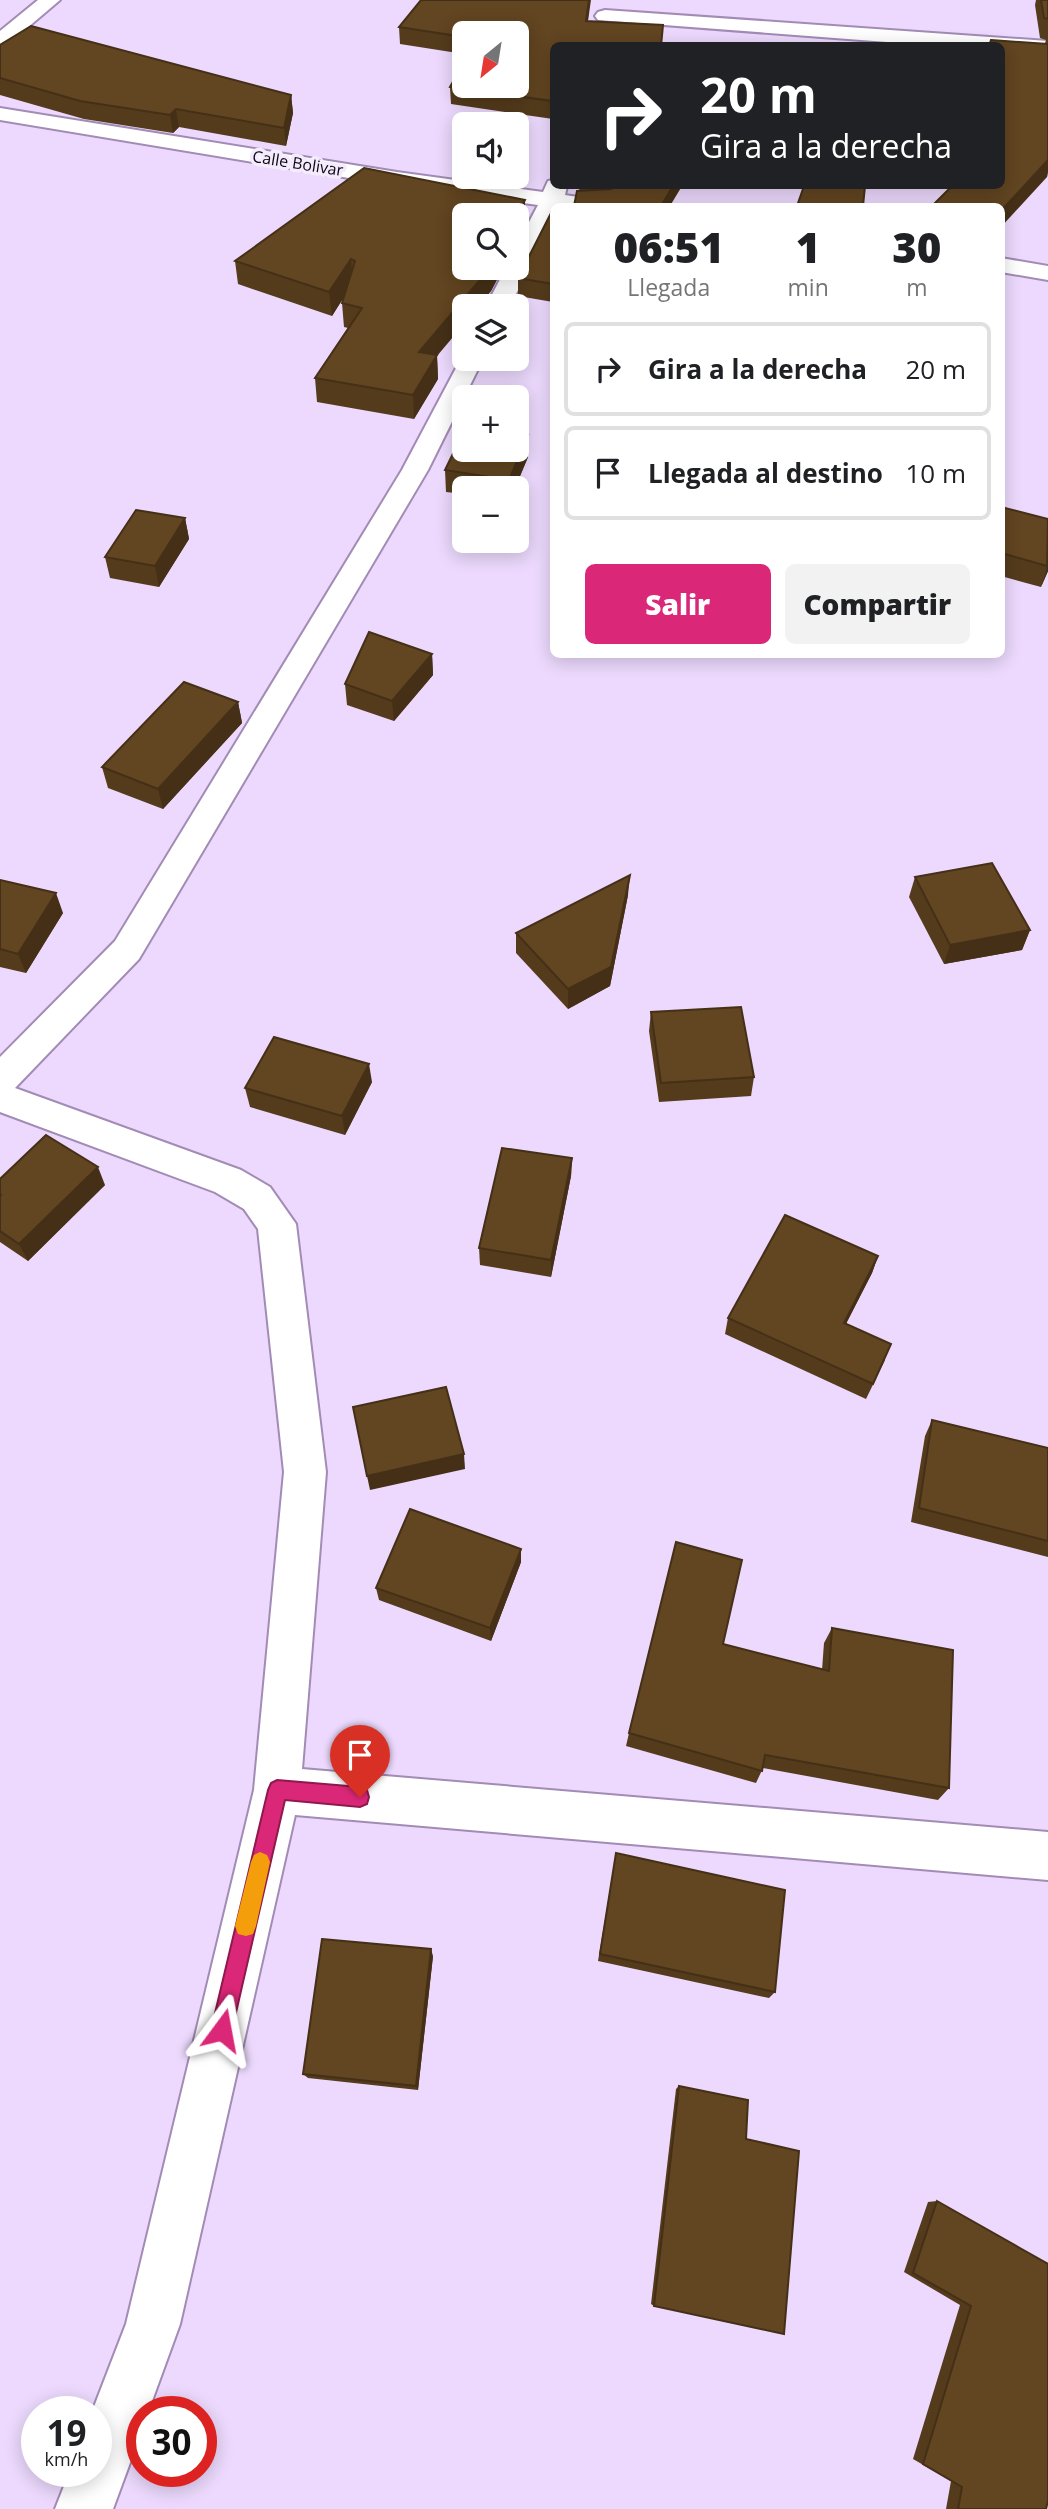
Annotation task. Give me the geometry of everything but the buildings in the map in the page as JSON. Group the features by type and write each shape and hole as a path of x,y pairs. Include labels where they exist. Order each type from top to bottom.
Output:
{"street":[{"path":"0,41 50,0"},
{"path":"604,17 974,42"},
{"path":"1005,44 1048,47"},
{"name":"Calle Bolivar","path":"0,114 383,177 554,193 587,203"},
{"path":"504,294 554,193"},
{"path":"1005,266 1048,272"},
{"path":"0,1080 127,950 415,470 465,371"},
{"path":"0,1097 228,1181 257,1198 277,1224 305,1472 277,1790 153,2324 84,2509"},
{"path":"277,1790 1048,1856"}],"slow traffic":[{"path":"246,1926 260,1862"}],"route":[{"path":"222,2030 277,1790 360,1797"}]}
